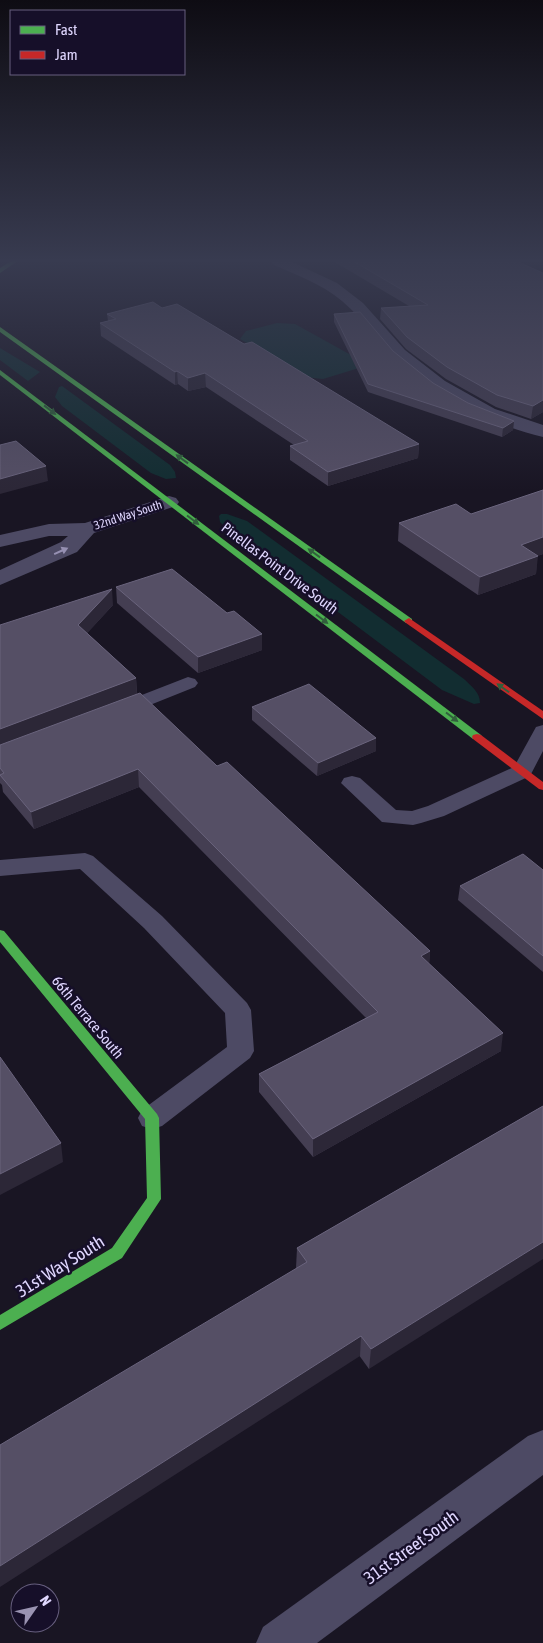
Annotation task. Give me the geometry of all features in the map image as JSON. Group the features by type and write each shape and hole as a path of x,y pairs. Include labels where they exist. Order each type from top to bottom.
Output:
{"main road":[{"name":"Pinellas Point Drive South","path":"12,338 543,716"},
{"name":"Pinellas Point Drive South","path":"0,374 38,395 177,499 543,786"},
{"path":"50,381 63,374"},
{"path":"203,491 220,486"},
{"name":"66th Terrace South","path":"0,934 152,1118"},
{"name":"31st Way South","path":"0,1323 117,1253 154,1199 152,1118"}],"street":[{"path":"384,338 406,361 439,386 487,413 543,430"},
{"name":"32nd Way South","path":"1,541 49,530 87,529 177,499"},
{"name":"32nd Way South","path":"0,578 69,547 87,529"},
{"path":"1,541 29,565"},
{"name":"31st Street South","path":"279,1643 543,1450"}],"lane":[{"path":"103,717 188,683"},
{"path":"352,783 390,817 413,818 436,811 522,771 543,731"},
{"path":"0,868 85,861 153,922 238,1010 241,1051 152,1118"}],"green space":[{"path":"320,338 360,360 359,368 323,379 304,377 240,339"},
{"path":"0,348 40,372 28,381 0,360"},
{"path":"62,386 170,465 175,472 176,478 166,479 151,473 62,406 55,397 59,387"},
{"path":"227,514 247,521 464,679 477,692 480,703 474,704 442,690 226,528 220,522 219,516"}],"building":[{"path":"122,338 233,338 244,344 252,342 419,444 328,472 290,446 308,441 205,373 188,378 177,371 175,372"},
{"path":"345,338 382,338 393,351 433,383 468,403 514,421 503,428 368,384"},
{"path":"408,338 543,338 543,400 533,406 497,395 447,367"},
{"path":"16,441 46,466 0,479 0,445"},
{"path":"543,490 543,537 521,545 538,556 480,577 399,523 456,504 471,514"},
{"path":"172,569 227,613 234,611 262,634 198,657 116,587"},
{"path":"112,589 78,625 136,678 0,729 0,625"},
{"path":"309,684 376,738 318,763 252,707"},
{"path":"140,693 217,766 227,762 430,951 421,956 503,1033 313,1139 259,1074 378,1012 138,769 31,812 0,775 4,773 0,768 0,745"},
{"path":"523,854 543,870 543,956 460,886"},
{"path":"0,1057 61,1143 0,1174"},
{"path":"543,1106 543,1242 371,1349 361,1336 0,1566 0,1445 307,1262 297,1248"}],"traffic: fast":[{"path":"12,338 409,621"},
{"path":"0,372 477,737"},
{"path":"0,934 152,1118 154,1199 117,1253 0,1323"}],"traffic: jam":[{"path":"409,621 543,716"},
{"path":"477,737 543,787"}]}
